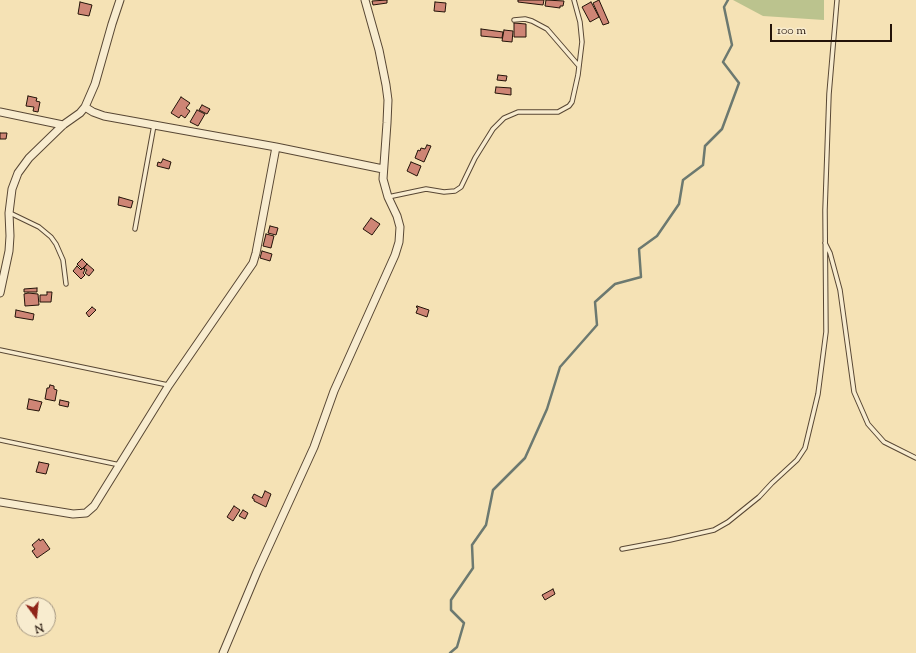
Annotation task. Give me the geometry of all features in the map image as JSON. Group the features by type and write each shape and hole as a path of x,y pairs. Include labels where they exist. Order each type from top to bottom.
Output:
{"street":[{"path":"0,293 9,251 9,213 12,188 18,173 29,158 62,125 80,113 85,107 95,84 120,0"},
{"path":"223,653 257,572 314,447 334,392 398,248 400,226 388,197 383,179 388,100 379,50 365,0"},
{"path":"85,107 104,116 276,147 383,169"},
{"path":"0,112 62,125"},
{"path":"0,502 73,514 86,513 94,506 169,386 254,263 276,147"}],"lane":[{"path":"388,197 426,189 448,192 458,189 461,187 475,158 493,129 504,118 518,112 558,112 569,106 572,102 582,42 580,22 574,0"},
{"path":"622,549 714,530 728,522 760,497 780,474 797,460 805,448 818,394 826,332 825,210 829,94 837,0"},
{"path":"514,20 525,19 547,29 579,66"},
{"path":"135,229 154,125"},
{"path":"9,213 39,227 51,237 63,260 66,284"},
{"path":"825,243 830,253 840,290 854,392 868,424 884,442 916,458"},
{"path":"0,350 169,386"},
{"path":"0,440 120,465"}],"green space":[{"path":"733,0 824,0 824,20 763,16"}],"building":[{"path":"387,0 387,3 373,5 372,1"},
{"path":"518,0 544,0 543,5 518,2"},
{"path":"546,0 564,1 563,6 560,6 560,8 545,6"},
{"path":"599,0 609,23 603,25 593,3"},
{"path":"80,2 92,5 89,16 78,14"},
{"path":"435,2 446,3 445,12 434,11"},
{"path":"591,2 599,17 590,22 582,7"},
{"path":"514,23 526,24 526,37 514,37"},
{"path":"481,29 503,32 502,38 481,36"},
{"path":"504,30 513,31 512,42 502,41"},
{"path":"498,75 507,76 506,81 497,80"},
{"path":"496,87 511,88 511,95 495,93"},
{"path":"28,96 37,98 36,101 40,102 38,112 33,111 34,107 26,106"},
{"path":"181,97 190,103 186,108 190,111 185,118 181,115 179,118 171,113"},
{"path":"202,105 210,109 207,114 199,110"},
{"path":"197,110 205,114 198,126 190,122"},
{"path":"0,133 7,133 6,139 0,139"},
{"path":"427,145 431,146 424,162 415,158 418,150 420,151 421,148 425,149"},
{"path":"163,159 171,162 169,169 157,166 158,162 161,163"},
{"path":"411,162 421,166 417,176 407,171"},
{"path":"119,197 133,201 131,208 118,205"},
{"path":"371,218 380,224 372,235 363,229"},
{"path":"270,226 278,228 276,235 268,233"},
{"path":"266,234 274,236 271,248 263,246"},
{"path":"262,251 272,254 270,261 260,258"},
{"path":"82,259 87,264 82,269 77,264"},
{"path":"87,264 94,270 89,276 85,273 87,270 84,268"},
{"path":"77,266 81,270 83,268 85,270 83,273 85,275 81,279 73,271"},
{"path":"37,288 37,292 24,292 24,289"},
{"path":"47,292 52,292 51,302 40,302 40,295 47,295"},
{"path":"24,294 38,294 39,305 25,306"},
{"path":"92,307 96,310 89,317 86,313"},
{"path":"416,307 429,310 427,317 416,313 418,308"},
{"path":"16,310 34,314 33,320 15,317"},
{"path":"50,385 54,386 54,389 57,390 55,401 45,399 47,388 49,388"},
{"path":"29,399 42,402 39,411 27,409"},
{"path":"60,400 69,402 68,407 59,405"},
{"path":"39,462 49,464 46,474 36,472"},
{"path":"265,491 271,494 266,507 254,501 252,498 254,494 262,498"},
{"path":"234,506 240,510 233,521 227,517"},
{"path":"243,510 248,513 245,519 239,516"},
{"path":"39,539 40,541 43,539 50,549 37,558 32,551 35,549 32,545"},
{"path":"553,589 555,594 545,600 542,595"}],"waterway":[{"path":"450,653 457,647 464,623 451,610 451,600 473,568 472,545 486,525 493,490 525,458 547,409 560,367 597,325 595,302 615,284 641,277 639,249 657,236 679,204 683,180 703,165 705,146 722,129 739,83 723,62 732,45 724,7 728,0"}]}
